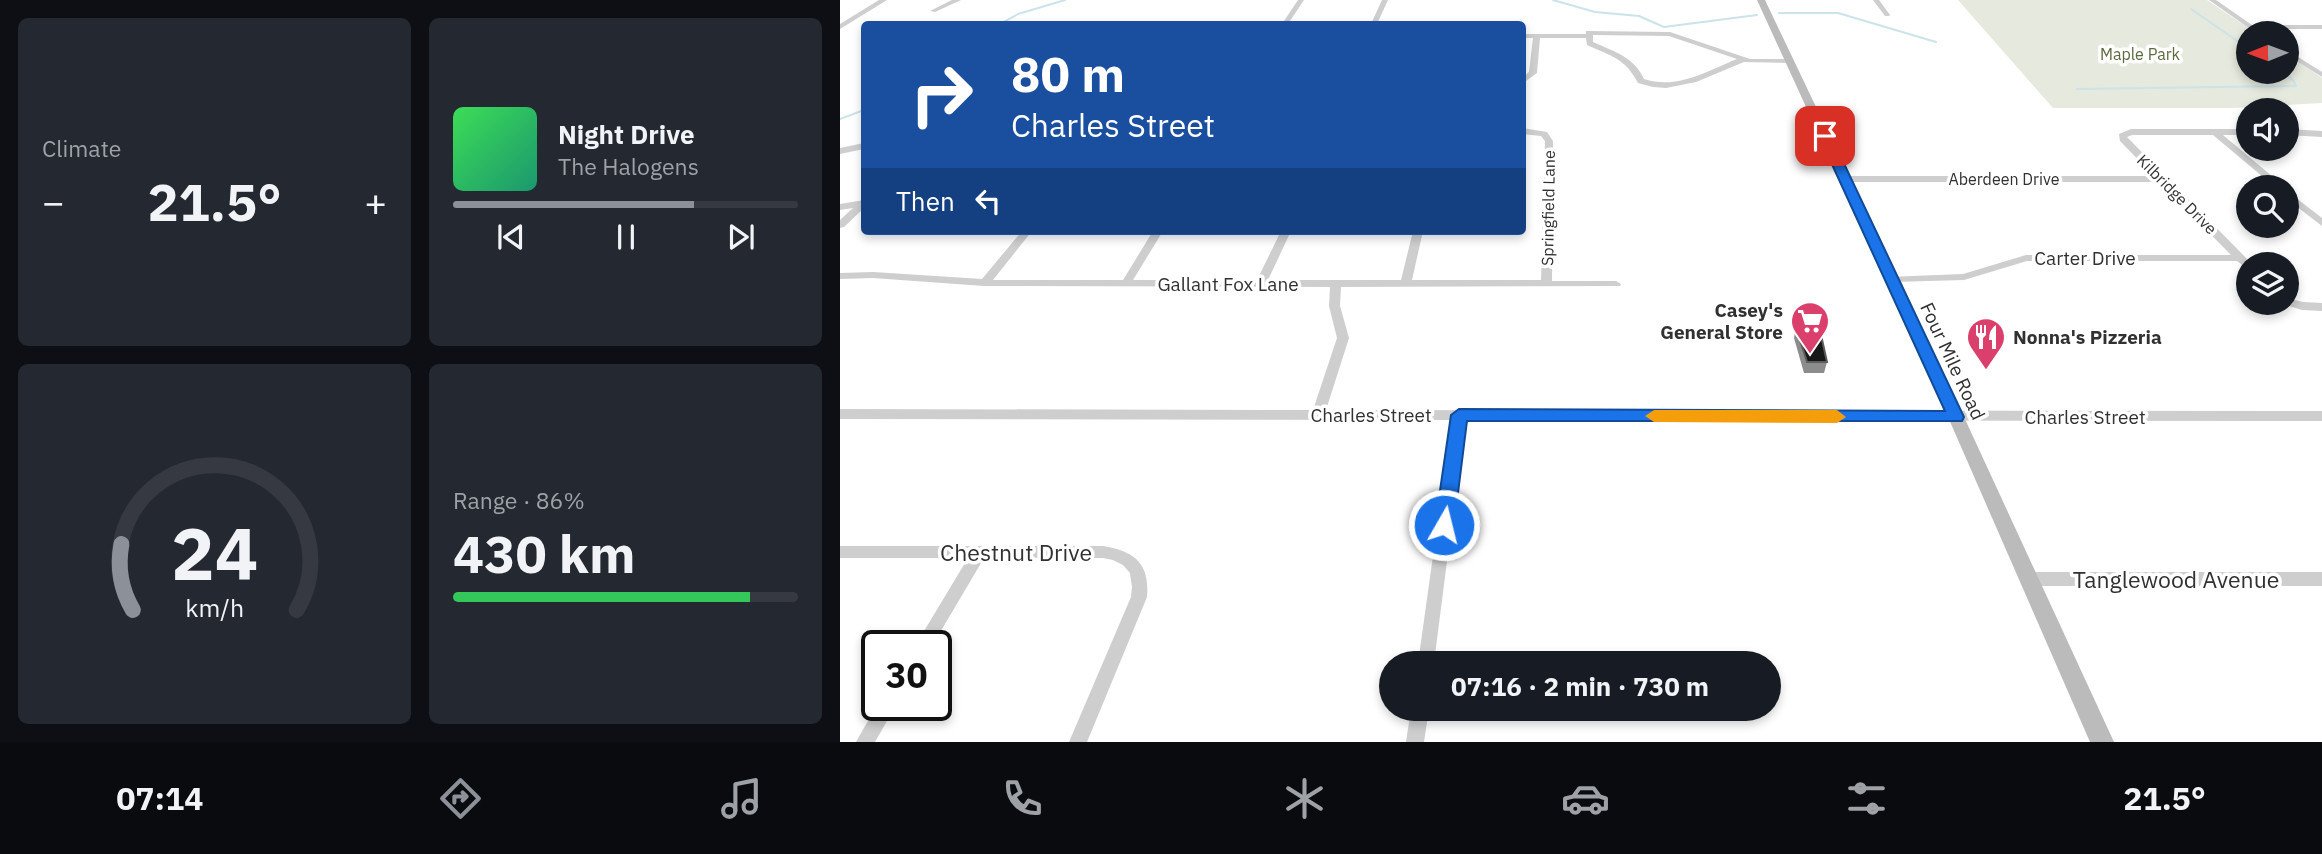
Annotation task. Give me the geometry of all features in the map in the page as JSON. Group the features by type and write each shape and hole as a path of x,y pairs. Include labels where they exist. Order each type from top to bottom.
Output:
{"main road":[{"name":"Four Mile Road","path":"1761,0 1956,417 2102,742"}],"street":[{"path":"840,27 884,0"},
{"path":"933,11 958,0"},
{"path":"1287,21 1301,0"},
{"path":"1375,21 1385,0"},
{"path":"1876,0 1887,15"},
{"path":"2212,0 2242,21"},
{"path":"2300,27 2322,27"},
{"path":"1589,34 1590,43 1627,59 1644,82 1666,85 1687,83 1744,59"},
{"path":"1526,36 1670,34 1744,59 1790,61"},
{"path":"1526,79 1533,73 1536,36"},
{"path":"2300,60 2322,75"},
{"path":"2304,63 2322,63"},
{"name":"Springfield Lane","path":"1526,131 1547,132 1549,141 1546,284"},
{"path":"2215,132 2236,132"},
{"path":"2215,132 2266,175"},
{"name":"Kilbridge Drive","path":"2215,132 2124,134 2123,139 2236,255"},
{"path":"2299,133 2322,134"},
{"path":"840,151 861,147"},
{"name":"Aberdeen Drive","path":"1846,179 2162,179"},
{"path":"840,207 861,204"},
{"path":"2299,204 2322,223"},
{"path":"840,225 861,206"},
{"path":"984,283 1024,235"},
{"path":"1126,283 1156,235"},
{"path":"1261,284 1284,235"},
{"path":"1406,284 1417,235"},
{"name":"Carter Drive","path":"1892,279 1964,277 2026,258 2236,258"},
{"name":"Gallant Fox Lane","path":"840,276 873,275 984,283 1616,284"},
{"path":"1318,415 1343,338 1332,304 1336,284"},
{"path":"2299,303 2317,307"},
{"name":"Charles Street","path":"840,414 2322,416"},
{"path":"1428,651 1459,415"},
{"name":"Chestnut Drive","path":"840,552 1103,552 1125,557 1140,573 1141,584 1132,615 1078,742"},
{"path":"933,630 980,552"},
{"name":"Tanglewood Avenue","path":"2029,579 2322,579"},
{"path":"865,742 877,721"},
{"path":"1415,742 1418,721"}],"green space":[{"name":"Maple Park","path":"1958,0 2207,0 2238,21 2236,21 2236,84 2300,84 2300,63 2322,78 2322,103 2299,104 2299,98 2236,98 2236,108 2233,108 2053,108"}],"building":[{"path":"1796,327 1816,327 1821,335 1827,362 1807,362"}],"waterway":[{"path":"1005,21 1018,14 1065,0"},
{"path":"1553,0 1595,12 1639,16 1664,27 1757,15"},
{"path":"2191,9 2236,40"},
{"path":"1779,13 1838,13 1936,42"},
{"path":"2077,89 2296,86 2295,84"},
{"path":"840,119 861,111"}],"slow traffic":[{"path":"1654,416 1837,417"}],"place":[{"name":"Casey's General Store","path":"1810,355"},
{"name":"Nonna's Pizzeria","path":"1986,371"}],"route":[{"path":"1444,525 1459,415 1956,417 1825,136"}]}
